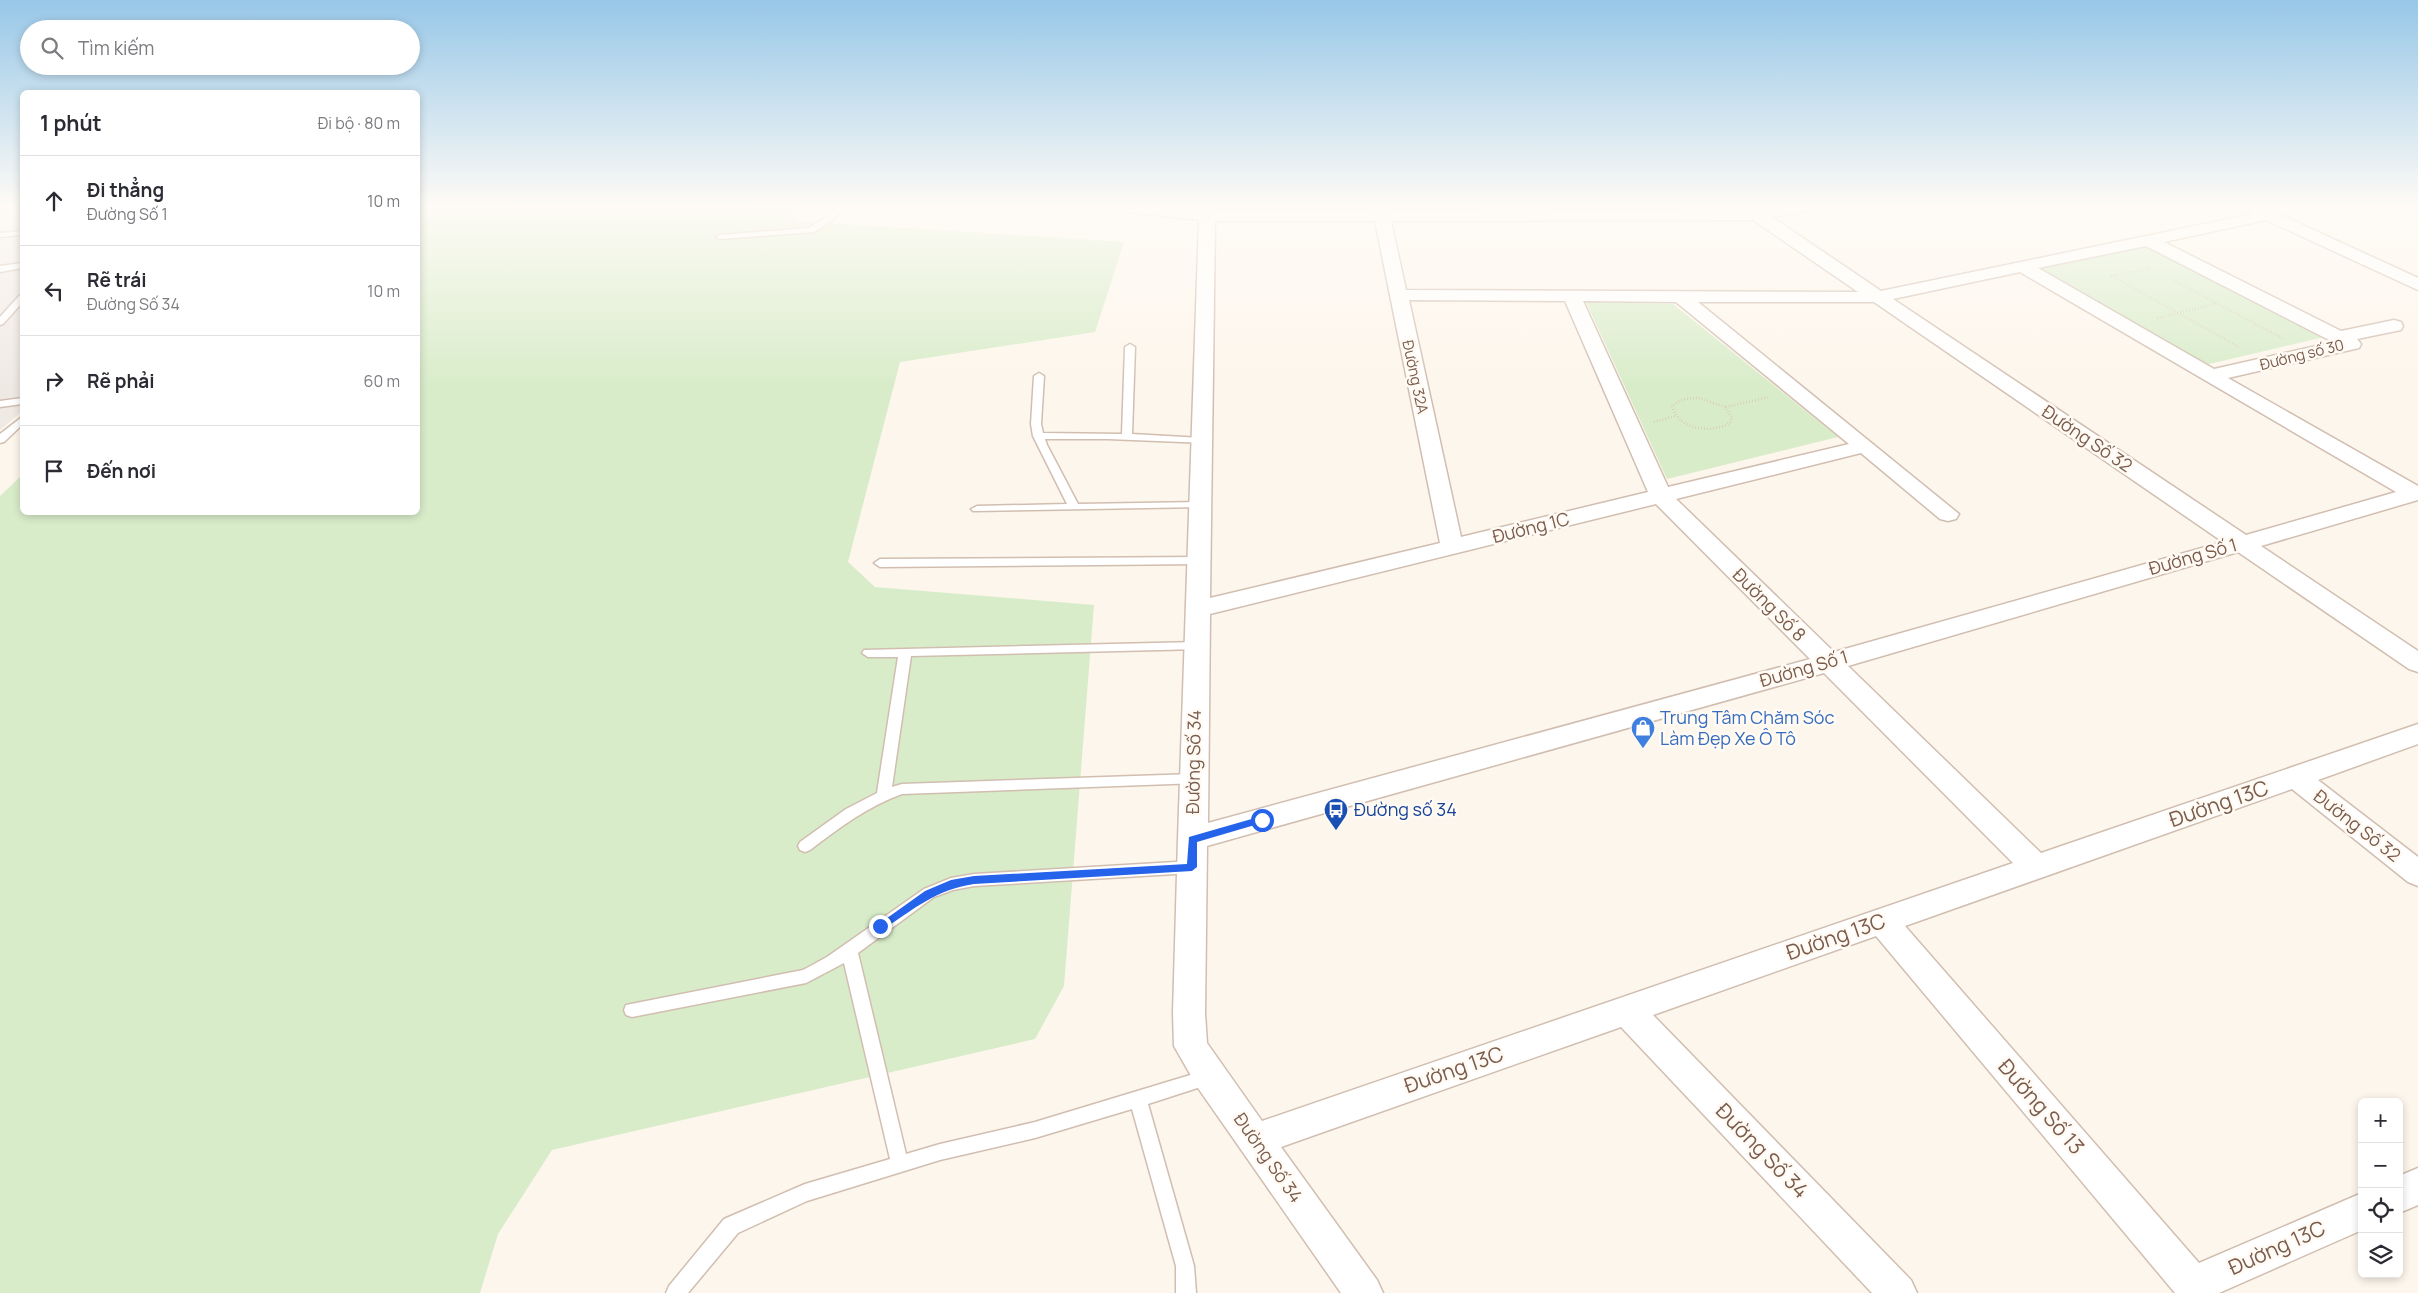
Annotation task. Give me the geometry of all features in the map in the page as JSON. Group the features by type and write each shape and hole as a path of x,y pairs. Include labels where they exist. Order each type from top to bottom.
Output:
{"street":[{"name":"Đường Số 34","path":"1206,267 1192,853 1191,1046 1254,1140 1364,1293"},
{"name":"Đường 32A","path":"1392,267 1452,547"},
{"name":"Đường Số 32","path":"1835,267 2418,662"},
{"path":"1398,295 1877,297 2016,267"},
{"name":"Đường Số 1","path":"2024,267 2416,493"},
{"name":"Đường số 30","path":"2202,267 2352,344 2211,376"},
{"path":"2380,267 2418,285"},
{"name":"Đường Số 8","path":"1571,295 1661,496 1827,663 2036,867"},
{"path":"1680,296 1948,514"},
{"path":"2338,338 2394,326"},
{"name":"Đường 1C","path":"1198,609 1865,446"},
{"name":"Đường Số 1","path":"1192,853 1827,663 2416,493"},
{"name":"Đường 13C","path":"1254,1140 2418,734"},
{"name":"Đường Số 32","path":"2296,777 2418,874"},
{"name":"Đường Số 13","path":"1882,922 2196,1289"},
{"name":"Đường Số 34","path":"1626,1010 1898,1293"},
{"path":"2403,1193 2418,1186"},
{"name":"Đường 13C","path":"2196,1289 2358,1213"}],"lane":[{"path":"0,322 20,300"},
{"path":"1127,437 1130,347"},
{"path":"1039,376 1036,424 1038,436 1054,472 1065,484 1073,506"},
{"path":"0,404 20,402"},
{"path":"0,429 19,423"},
{"path":"0,440 19,423"},
{"path":"1038,436 1127,437 1202,441"},
{"path":"977,509 1073,506 1200,506"},
{"path":"880,563 1199,561"},
{"path":"868,653 1197,646"},
{"path":"884,794 905,652"},
{"path":"805,846 854,810 884,794 902,789 1194,779"},
{"path":"632,1010 806,976 832,962 928,894 951,884 1192,853"},
{"path":"849,950 900,1164"},
{"path":"676,1293 731,1226 805,1193 940,1152 1035,1130 1210,1077"},
{"path":"1138,1098 1185,1266 1186,1293"}],"path":[{"path":"2159,272 2151,268 2111,276 2268,364"},
{"path":"2168,277 2312,354"},
{"path":"2124,326 2256,295"},
{"path":"1726,407 1732,418 1724,426 1717,429 1688,425 1675,416 1672,411 1675,402 1690,398 1709,400 1726,407 1797,391"}],"shaded area":[{"path":"0,267 20,267 20,413 0,430"}],"green space":[{"path":"420,267 1116,267 1095,332 900,362 848,562 875,587 1094,605 1064,986 1035,1039 552,1150 498,1234 480,1293 0,1293 0,496 20,477 20,515 420,515"},
{"path":"2046,267 2191,267 2324,337 2205,365 2038,269"},
{"path":"1586,302 1673,304 1838,437 1667,479"}],"place":[{"name":"Trung Tâm Chăm Sóc Làm Đẹp Xe Ô Tô","path":"1643,749"},
{"name":"Đường số 34","path":"1336,831"}],"route":[{"path":"880,926 928,894 951,884 974,880 1192,867 1192,839 1262,820"}]}
